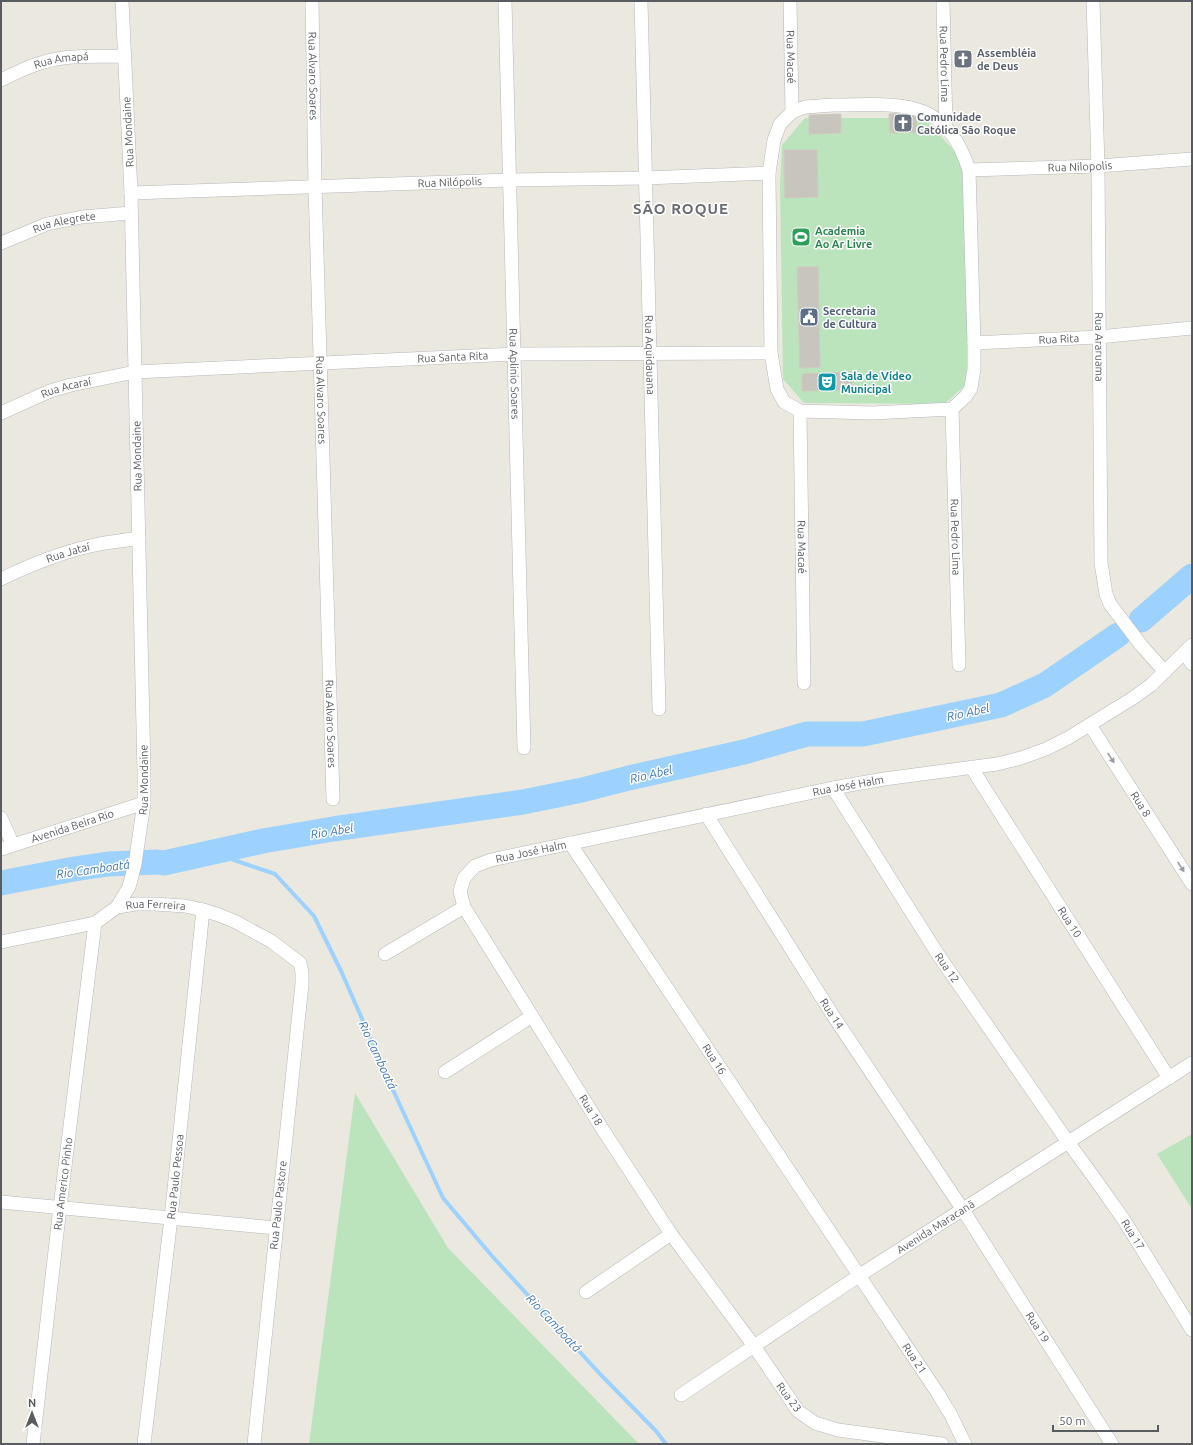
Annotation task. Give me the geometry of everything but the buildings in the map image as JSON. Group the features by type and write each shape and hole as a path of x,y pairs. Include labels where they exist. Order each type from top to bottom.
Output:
{"street":[{"name":"Rua Mondaine","path":"117,907 129,887 144,803 131,193 122,1"},
{"name":"Rua Alvaro Soares","path":"312,1 315,186 333,800"},
{"name":"Rua Aplinio Soares","path":"505,1 511,180 524,748"},
{"name":"Rua Aquidauana","path":"641,1 659,709"},
{"name":"Rua Macaé","path":"790,1 792,112"},
{"name":"Rua Pedro Lima","path":"943,1 946,127"},
{"name":"Rua Araruama","path":"1094,1 1098,166 1098,337 1101,563 1106,594 1110,604 1141,645 1165,672"},
{"name":"Rua Amapá","path":"1,80 44,61 66,58 124,56"},
{"path":"834,105 889,105 920,110 932,115 946,127 957,140 969,170 974,343 974,369 971,388 966,396 952,409 872,413 800,411 784,402 778,389 771,353 770,173 774,140 780,124 792,112 806,107 834,105"},
{"name":"Rua Nilopolis","path":"969,170 1098,166 1192,159"},
{"name":"Rua Nilópolis","path":"131,193 315,186 511,180 645,178 770,173"},
{"name":"Rua Alegrete","path":"1,243 47,224 82,217 131,213"},
{"name":"Rua Rita","path":"974,343 1098,337 1192,328"},
{"name":"Rua Santa Rita","path":"135,372 514,354 771,353"},
{"name":"Rua Acaraí","path":"1,413 50,391 71,384 135,372"},
{"name":"Rua Pedro Lima","path":"952,409 959,665"},
{"name":"Rua Macaé","path":"800,411 804,683"},
{"name":"Rua Jataí","path":"1,579 19,570 63,553 92,546 139,538"},
{"path":"1188,649 1192,664"},
{"name":"Rua José Halm","path":"475,866 491,860 833,788 1021,758 1046,749 1090,725 1133,698 1151,685 1188,649"},
{"name":"Rua 8","path":"1090,725 1192,884"},
{"name":"Rua 10","path":"971,767 1169,1078"},
{"name":"Rua 12","path":"833,788 939,956 1068,1142"},
{"name":"Avenida Beira Rio","path":"7,847 144,803"},
{"name":"Rua 14","path":"706,814 832,1014 963,1210"},
{"path":"1,818 7,847"},
{"name":"Rua 16","path":"570,843 860,1275"},
{"name":"Rua 18","path":"475,866 464,878 460,892 464,907 603,1130 671,1234 754,1346"},
{"name":"Rua Ferreira","path":"1,942 95,923 117,907 155,904 185,906 203,910 236,922 271,941 296,959 301,966"},
{"path":"385,954 464,907"},
{"name":"Rua Paulo Pessoa","path":"144,1444 203,910"},
{"name":"Rua Americo Pinho","path":"33,1444 95,923"},
{"name":"Rua Paulo Pastore","path":"254,1444 302,984 301,966"},
{"path":"445,1072 532,1016"},
{"name":"Avenida Maracanã","path":"681,1395 860,1275 1192,1063"},
{"name":"Rua 17","path":"1068,1142 1124,1220 1192,1330"},
{"path":"1,1202 276,1228"},
{"name":"Rua 19","path":"963,1210 1112,1444"},
{"path":"586,1292 671,1234"},
{"name":"Rua 21","path":"860,1275 936,1392 965,1444"},
{"name":"Rua 23","path":"754,1346 798,1411 815,1423 838,1430 942,1444"}],"green space":[{"path":"805,118 924,118 958,155 965,167 969,347 966,385 944,404 804,403 783,379 780,185 782,145"},
{"path":"355,1093 448,1248 639,1444 309,1444"},
{"path":"1192,1134 1192,1209 1157,1154"}],"waterway":[{"name":"Rio Abel","path":"1141,620 1192,576"},
{"name":"Rio Abel","path":"1,883 108,864 164,863 263,841 333,829 523,802 582,790 744,752 807,734 863,734 1001,705 1045,685 1118,635"},
{"name":"Rio Camboatá","path":"164,863 228,858 275,874 314,916 342,973 393,1090 443,1198 492,1256 601,1375 656,1431 666,1444"}],"place":[{"name":"Assembléia de Deus","path":"963,59"},
{"name":"Comunidade Católica São Roque","path":"903,123"},
{"name":"Academia Ao Ar Livre","path":"801,237"},
{"name":"Secretaria de Cultura","path":"809,317"},
{"name":"Sala de Vídeo Municipal","path":"827,382"}],"district":[{"name":"SÃO ROQUE","path":"681,208"}]}
